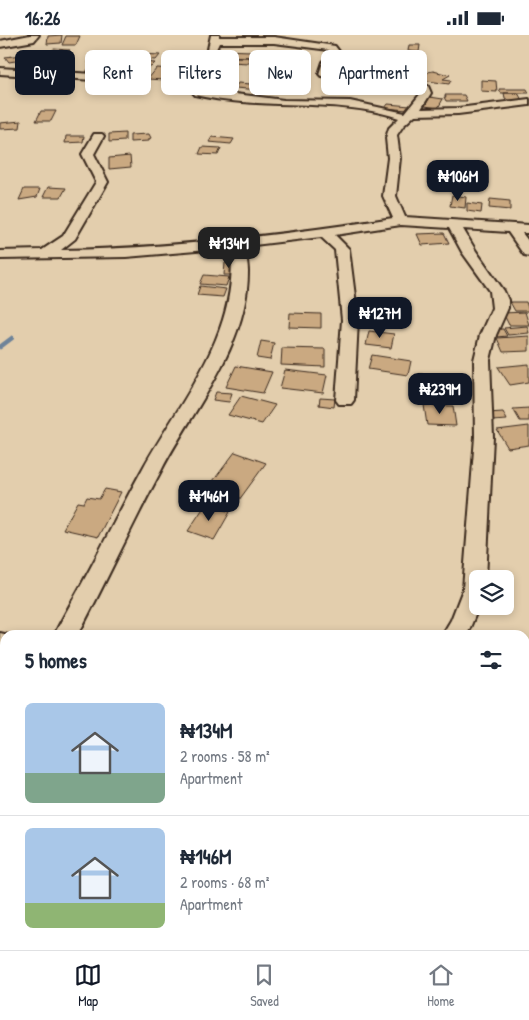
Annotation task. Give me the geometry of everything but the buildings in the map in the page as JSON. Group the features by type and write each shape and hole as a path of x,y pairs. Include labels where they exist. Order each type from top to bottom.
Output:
{"street":[{"path":"0,44 31,39 35,35"},
{"path":"401,221 392,208 389,196 394,159 391,138 393,129 410,114 426,93 424,88 324,74 328,62 336,54 332,48 274,40 215,37 212,49 198,74 194,88 199,93 284,103 350,104 410,114 458,111 529,102"},
{"path":"0,71 85,76"},
{"path":"46,255 68,239 102,182 88,154 98,136"},
{"path":"0,255 126,253 324,233 401,221 529,229"},
{"path":"453,223 469,252 497,291 500,300 500,308 488,335 482,360 484,437 474,589 457,630"},
{"path":"512,228 529,252"},
{"path":"324,233 342,249 350,320 344,400"},
{"path":"69,630 99,576 152,469 217,356 239,288 241,256 238,243"}],"waterway":[{"path":"0,347 12,338"}]}
